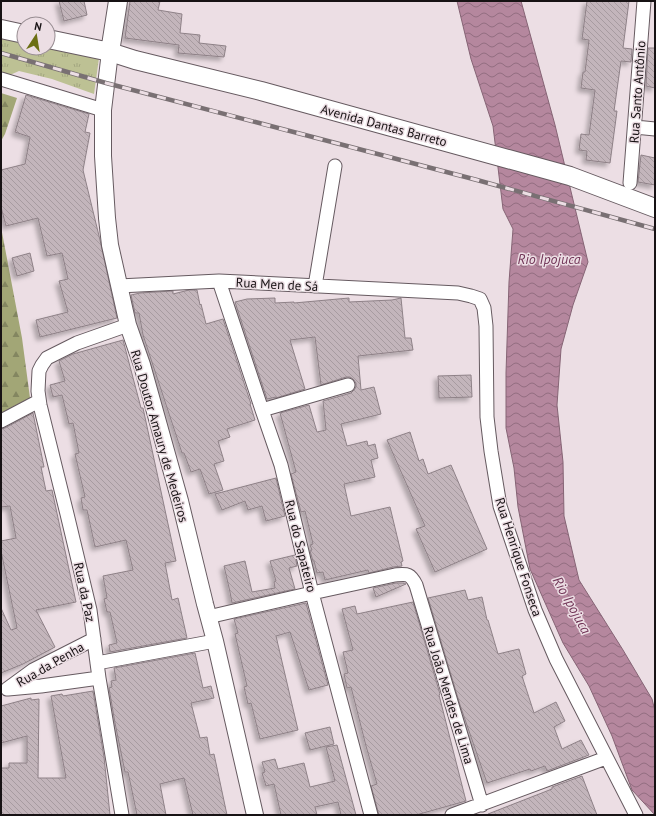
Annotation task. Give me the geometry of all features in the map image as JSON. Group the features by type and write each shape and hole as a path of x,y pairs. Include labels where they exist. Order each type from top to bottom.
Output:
{"main road":[{"path":"110,52 118,1"},
{"path":"1,29 16,32"},
{"name":"Avenida Dantas Barreto","path":"56,41 110,52 134,60 261,91 570,176 655,208"}],"street":[{"name":"Rua Santo Antônio","path":"630,183 644,1"},
{"name":"Rua Doutor Amaury de Medeiros","path":"110,52 103,110 103,156 110,244 128,325 146,379 180,501 256,815"},
{"path":"1,79 103,110"},
{"path":"635,126 655,129"},
{"path":"315,286 335,166"},
{"name":"Rua Men de Sá","path":"119,286 219,281 435,292"},
{"name":"Rua do Sapateiro","path":"219,281 281,465 312,593 371,815"},
{"name":"Rua Henrique Fonseca","path":"435,292 458,293 471,296 480,299 484,308 487,338 487,417 500,506 535,610 556,658 636,815"},
{"name":"Rua da Paz","path":"122,815 99,678 90,610 39,401 38,391 39,372 47,358 77,343 128,325"},
{"path":"262,410 348,385"},
{"path":"1,421 39,401"},
{"name":"Rua João Mendes de Lima","path":"312,593 395,575 405,574 412,577 416,585 482,805"},
{"path":"208,617 312,593"},
{"name":"Rua da Penha","path":"4,690 33,670 94,639"},
{"path":"97,662 215,641"},
{"name":"Rua da Penha","path":"4,690 99,678"},
{"path":"452,815 606,758"}],"green space":[{"path":"1,38 16,41 16,56 56,56 56,50 99,58 94,94 52,79 19,71 10,75 1,72"},
{"path":"1,93 17,98 5,134 1,141"},
{"path":"1,227 22,338 30,398 1,413"}],"water":[{"name":"Rio Ipojuca","path":"457,1 521,1 555,125 588,262 573,305 561,349 557,405 563,462 564,516 579,580 652,699 655,711 655,815 632,790 612,736 589,686 563,643 530,569 518,507 514,468 506,428 509,282 513,229 503,209 493,126 471,59"}],"building":[{"path":"59,1 84,1 87,15 64,21"},
{"path":"130,1 160,1 158,10 182,14 180,33 200,35 199,43 226,46 224,57 178,53 179,45 125,38"},
{"path":"587,1 629,1 623,48 632,49 631,62 621,61 614,111 617,111 610,163 586,160 587,151 579,150 581,134 589,135 595,90 581,88 583,72 585,72 589,40 582,39"},
{"path":"648,48 655,48 655,88 646,86"},
{"path":"26,95 89,114 85,132 90,133 83,170 117,318 40,337 36,320 68,312 59,281 68,279 62,253 47,256 38,218 6,226 1,207 1,170 25,164 30,137 15,132"},
{"path":"641,155 655,158 655,185 638,182"},
{"path":"30,253 34,271 17,276 12,258"},
{"path":"189,290 197,290 206,324 223,319 255,420 227,429 230,437 218,441 224,461 214,464 223,490 209,494 200,469 191,472 184,453 182,453 143,335 139,313 135,313 131,295 173,291 173,294"},
{"path":"275,298 275,303 294,303 349,298 349,302 392,300 401,298 405,338 411,338 413,350 358,356 361,390 374,387 381,414 341,424 347,446 367,441 368,446 375,444 378,458 371,460 375,477 344,484 351,516 390,507 403,561 401,562 402,566 369,573 368,570 325,580 323,572 317,573 310,551 312,550 310,545 313,544 305,511 301,512 291,474 296,472 280,413 309,405 317,432 326,430 323,401 351,393 356,387 356,383 350,377 346,377 321,385 315,337 290,340 305,389 276,398 267,399 235,302 247,299"},
{"path":"123,340 141,408 143,408 176,561 165,563 172,600 178,598 187,638 110,652 109,645 117,643 110,612 107,612 104,599 107,598 103,576 133,570 126,540 95,547 87,510 83,510 81,498 85,497 75,454 79,453 73,423 69,424 62,395 53,397 50,385 65,381 59,361 73,354"},
{"path":"471,375 472,397 439,398 438,376"},
{"path":"33,413 44,467 41,467 46,491 52,490 76,602 36,610 55,647 23,664 1,673 1,608 11,630 17,628 1,551 1,541 16,538 10,506 1,507 1,429"},
{"path":"410,432 419,461 423,459 428,474 451,465 487,549 435,572 416,529 425,526 387,440"},
{"path":"276,478 285,516 266,521 262,506 248,510 245,501 222,510 215,494"},
{"path":"295,555 297,566 289,568 295,589 232,603 224,566 245,561 252,592 275,588 274,582 276,581 270,561"},
{"path":"396,583 406,584 376,597 373,588"},
{"path":"465,590 468,600 482,597 487,620 498,654 519,649 526,674 522,676 534,713 556,702 565,721 554,727 562,749 581,740 589,755 547,771 545,766 531,771 530,769 487,783 460,705 428,598"},
{"path":"413,602 440,694 439,695 466,801 416,815 379,815 371,786 377,784 351,687 347,688 344,674 348,673 343,652 353,650 342,609 355,606 357,614"},
{"path":"306,603 328,685 309,690 290,632 276,636 298,730 260,739 251,703 248,704 244,687 247,686 235,634 238,633 234,619"},
{"path":"195,653 203,688 211,686 214,698 191,703 200,738 207,737 210,755 214,754 227,815 193,815 184,778 160,784 166,815 137,815 128,772 125,772 109,688 112,687 111,681 116,680 114,668"},
{"path":"93,691 104,757 110,815 1,815 1,768 9,768 9,763 27,763 27,736 1,743 1,706 31,698 31,700 39,699 38,778 66,778 51,696 62,694 63,696"},
{"path":"330,727 334,744 310,750 305,733"},
{"path":"337,745 356,815 341,815 338,802 315,807 317,815 281,815 274,784 266,786 262,773 265,772 262,762 275,759 278,769 304,763 310,787 335,781 326,747"},
{"path":"582,776 597,815 488,815 552,789 552,787"}],"railway":[{"path":"1,53 106,83 477,180 655,229"}]}
